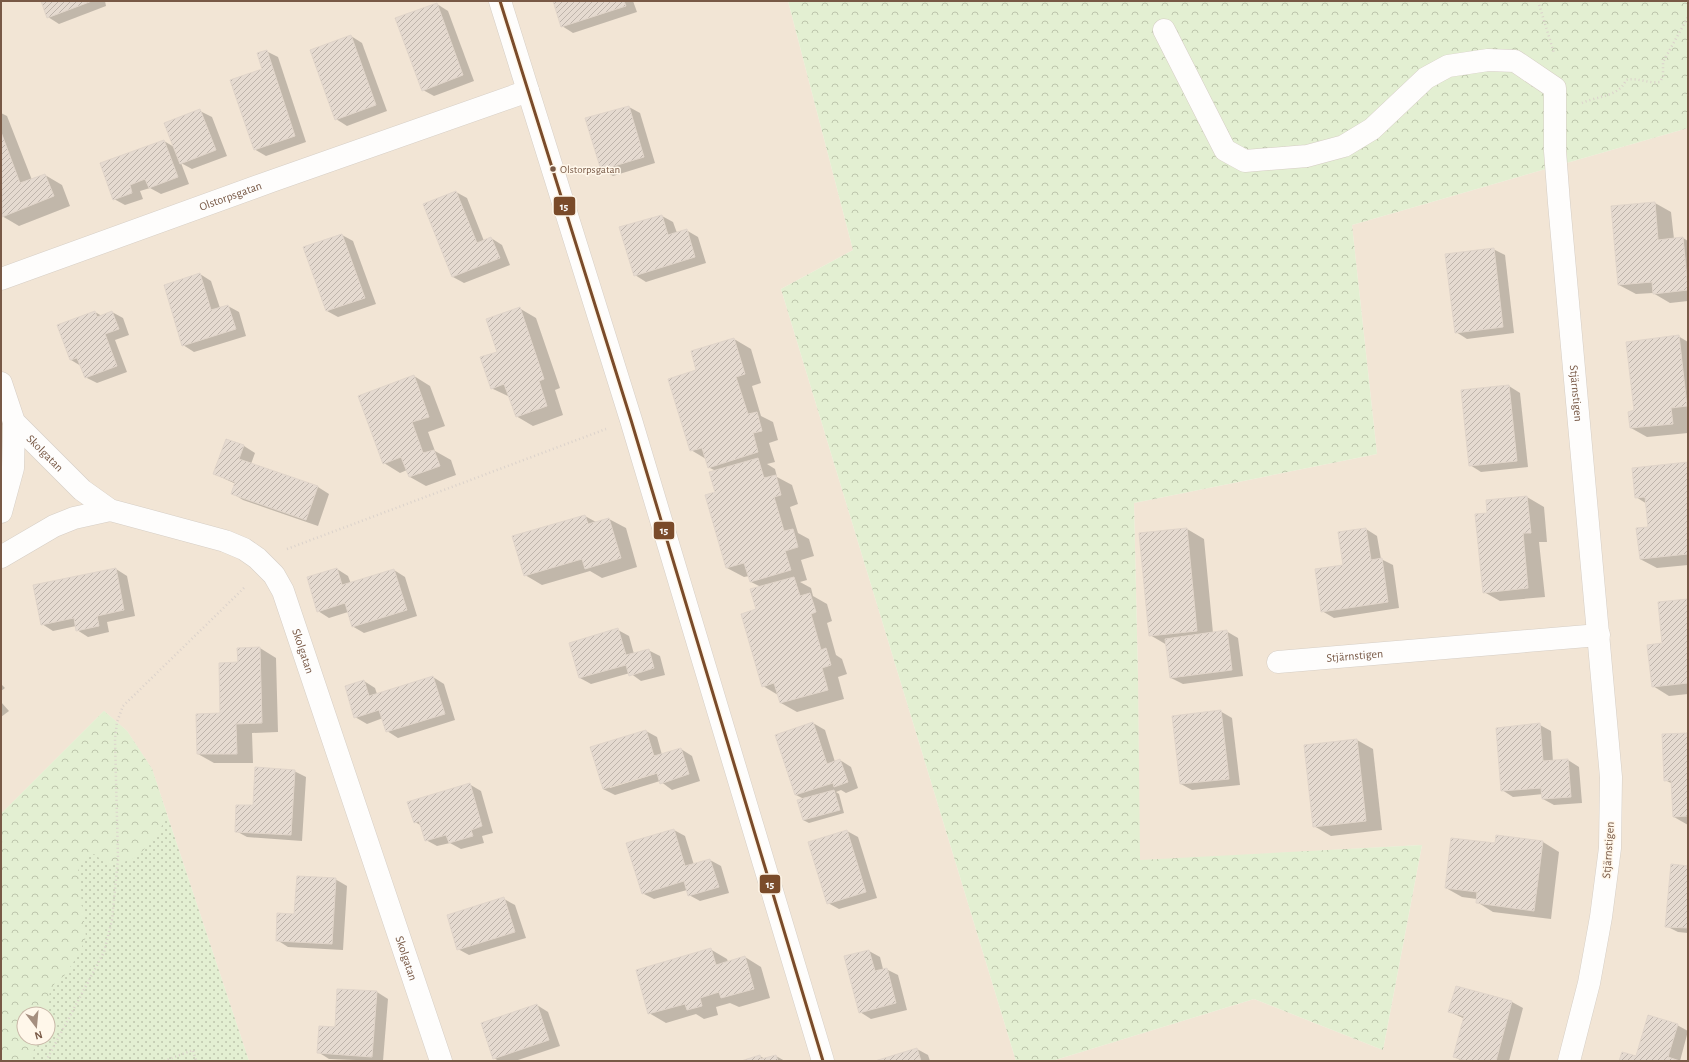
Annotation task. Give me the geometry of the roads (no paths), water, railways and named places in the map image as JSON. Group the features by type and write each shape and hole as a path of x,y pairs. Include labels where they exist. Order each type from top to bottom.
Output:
{"street":[{"path":"500,1 631,420 823,1061"},
{"name":"Stjärnstigen","path":"1164,30 1225,150 1245,161 1307,156 1344,146 1372,129 1426,78 1448,66 1488,60 1515,61 1555,88 1555,152 1611,777 1610,848 1601,917 1589,984 1569,1061"},
{"name":"Olstorpsgatan","path":"1,279 272,181 528,91"},
{"name":"Skolgatan","path":"1,383 14,422 82,490 110,510 225,541 244,548 274,575 283,590 441,1061"},
{"path":"1,512 13,468 14,422"},
{"path":"1,557 54,526 74,518 110,510"},
{"name":"Stjärnstigen","path":"1278,662 1599,635"}],"place":[{"name":"Olstorpsgatan","path":"553,169"}]}
